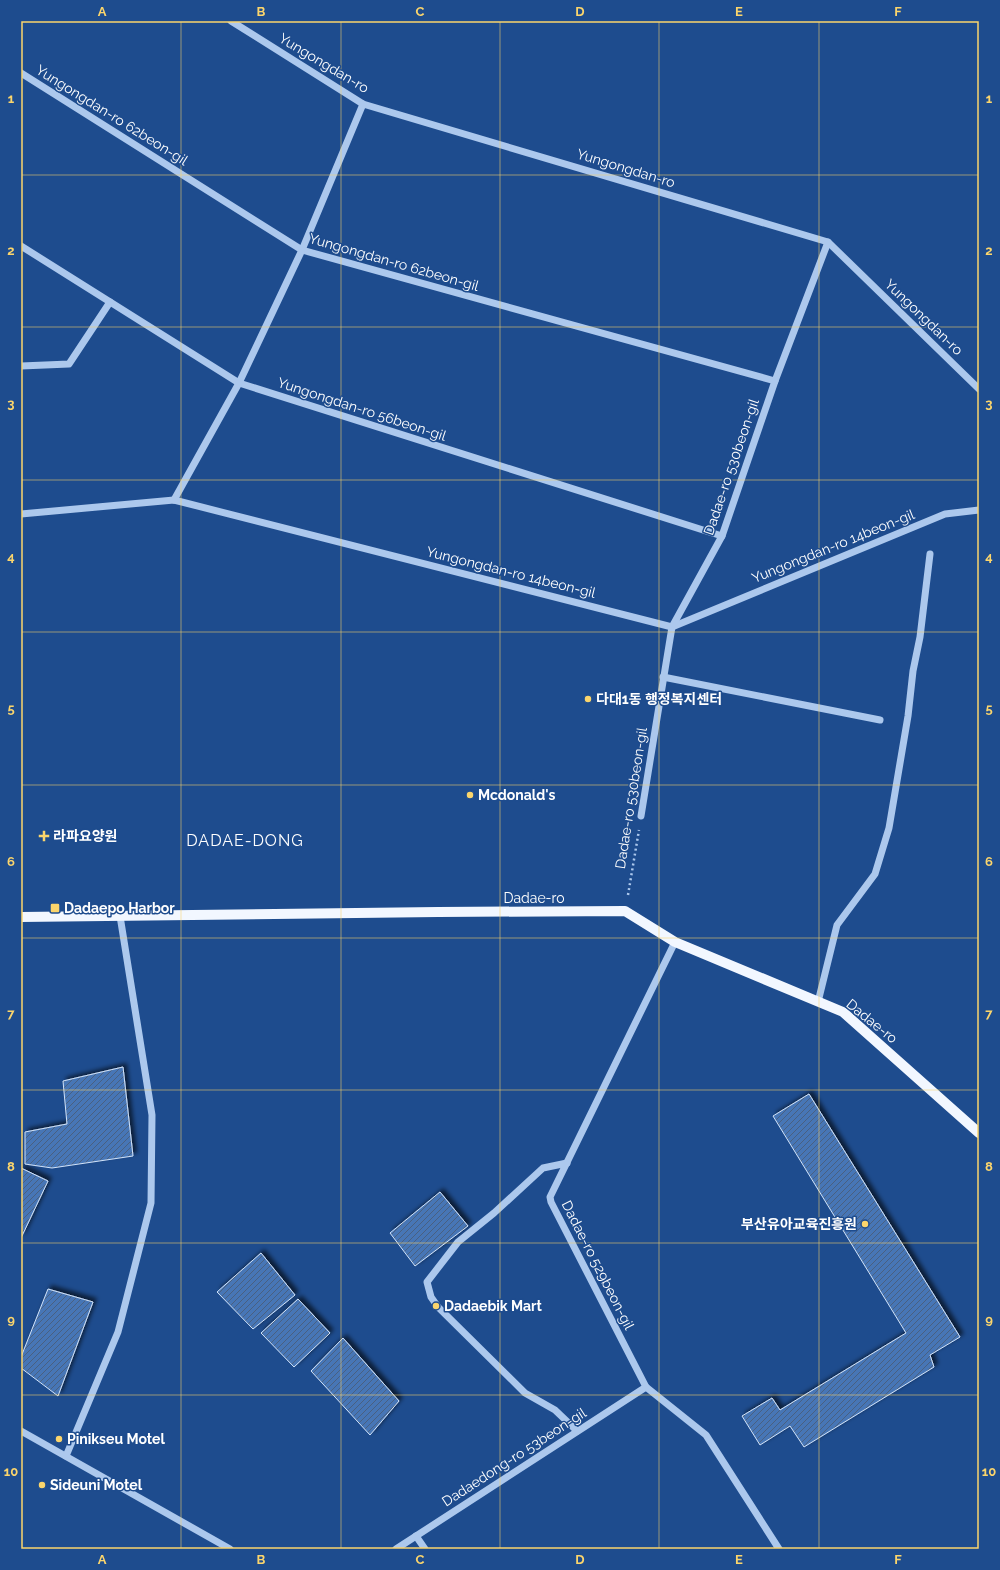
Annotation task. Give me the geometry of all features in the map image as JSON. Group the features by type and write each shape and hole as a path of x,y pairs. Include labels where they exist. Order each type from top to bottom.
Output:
{"main road":[{"name":"Dadae-ro","path":"21,917 625,911 675,942 843,1012 979,1133"}],"street":[{"name":"Yungongdan-ro","path":"231,21 363,104 828,242 979,389"},
{"name":"Yungongdan-ro 62beon-gil","path":"21,73 302,250 775,381"},
{"path":"174,500 239,383 302,250 363,104"},
{"name":"Dadae-ro 530beon-gil","path":"641,816 672,627 722,536 775,381 828,242"},
{"name":"Yungongdan-ro 56beon-gil","path":"21,246 239,383 722,536"},
{"path":"21,366 69,364 110,302"},
{"name":"Yungongdan-ro 14beon-gil","path":"21,514 174,500 672,627 945,514 979,510"},
{"path":"818,1002 837,925 875,874 889,828 908,716 913,671 920,637 930,554"},
{"path":"664,677 880,720"},
{"path":"66,1456 118,1332 151,1203 152,1115 120,916"},
{"name":"Dadae-ro 529beon-gil","path":"675,942 550,1197 551,1202 646,1387 706,1435 779,1549"},
{"path":"567,1163 543,1168 494,1213 458,1242 427,1282 431,1297 438,1307 497,1367 525,1393 555,1410 577,1431"},
{"name":"Dadaedong-ro 53beon-gil","path":"396,1549 646,1387"},
{"path":"21,1431 230,1549"},
{"path":"416,1536 425,1549"}],"path":[{"name":"Dadae-ro 530beon-gil","path":"625,911 641,816"}],"building":[{"path":"123,1067 133,1156 52,1168 25,1164 25,1132 67,1124 63,1081"},
{"name":"부산유아교육진흥원","path":"809,1094 960,1337 930,1355 934,1367 804,1447 790,1426 760,1445 742,1416 772,1398 780,1410 906,1333 773,1116"},
{"path":"21,1168 48,1181 21,1238"},
{"path":"440,1192 468,1226 415,1266 390,1233"},
{"path":"261,1253 295,1295 253,1329 217,1292"},
{"path":"48,1289 93,1302 58,1396 21,1368 21,1357"},
{"path":"298,1299 330,1333 294,1367 261,1333"},
{"path":"343,1338 399,1401 370,1435 311,1371"}],"place":[{"name":"다대1동 행정복지센터","path":"588,699"},
{"name":"Mcdonald's","path":"470,795"},
{"name":"라파요양원","path":"44,836"},
{"name":"Dadaepo Harbor","path":"55,908"},
{"name":"부산유아교육진흥원","path":"865,1224"},
{"name":"Dadaebik Mart","path":"436,1306"},
{"name":"Pinikseu Motel","path":"59,1439"},
{"name":"Sideuni Motel","path":"42,1485"}],"district":[{"name":"DADAE-DONG","path":"245,840"}]}
